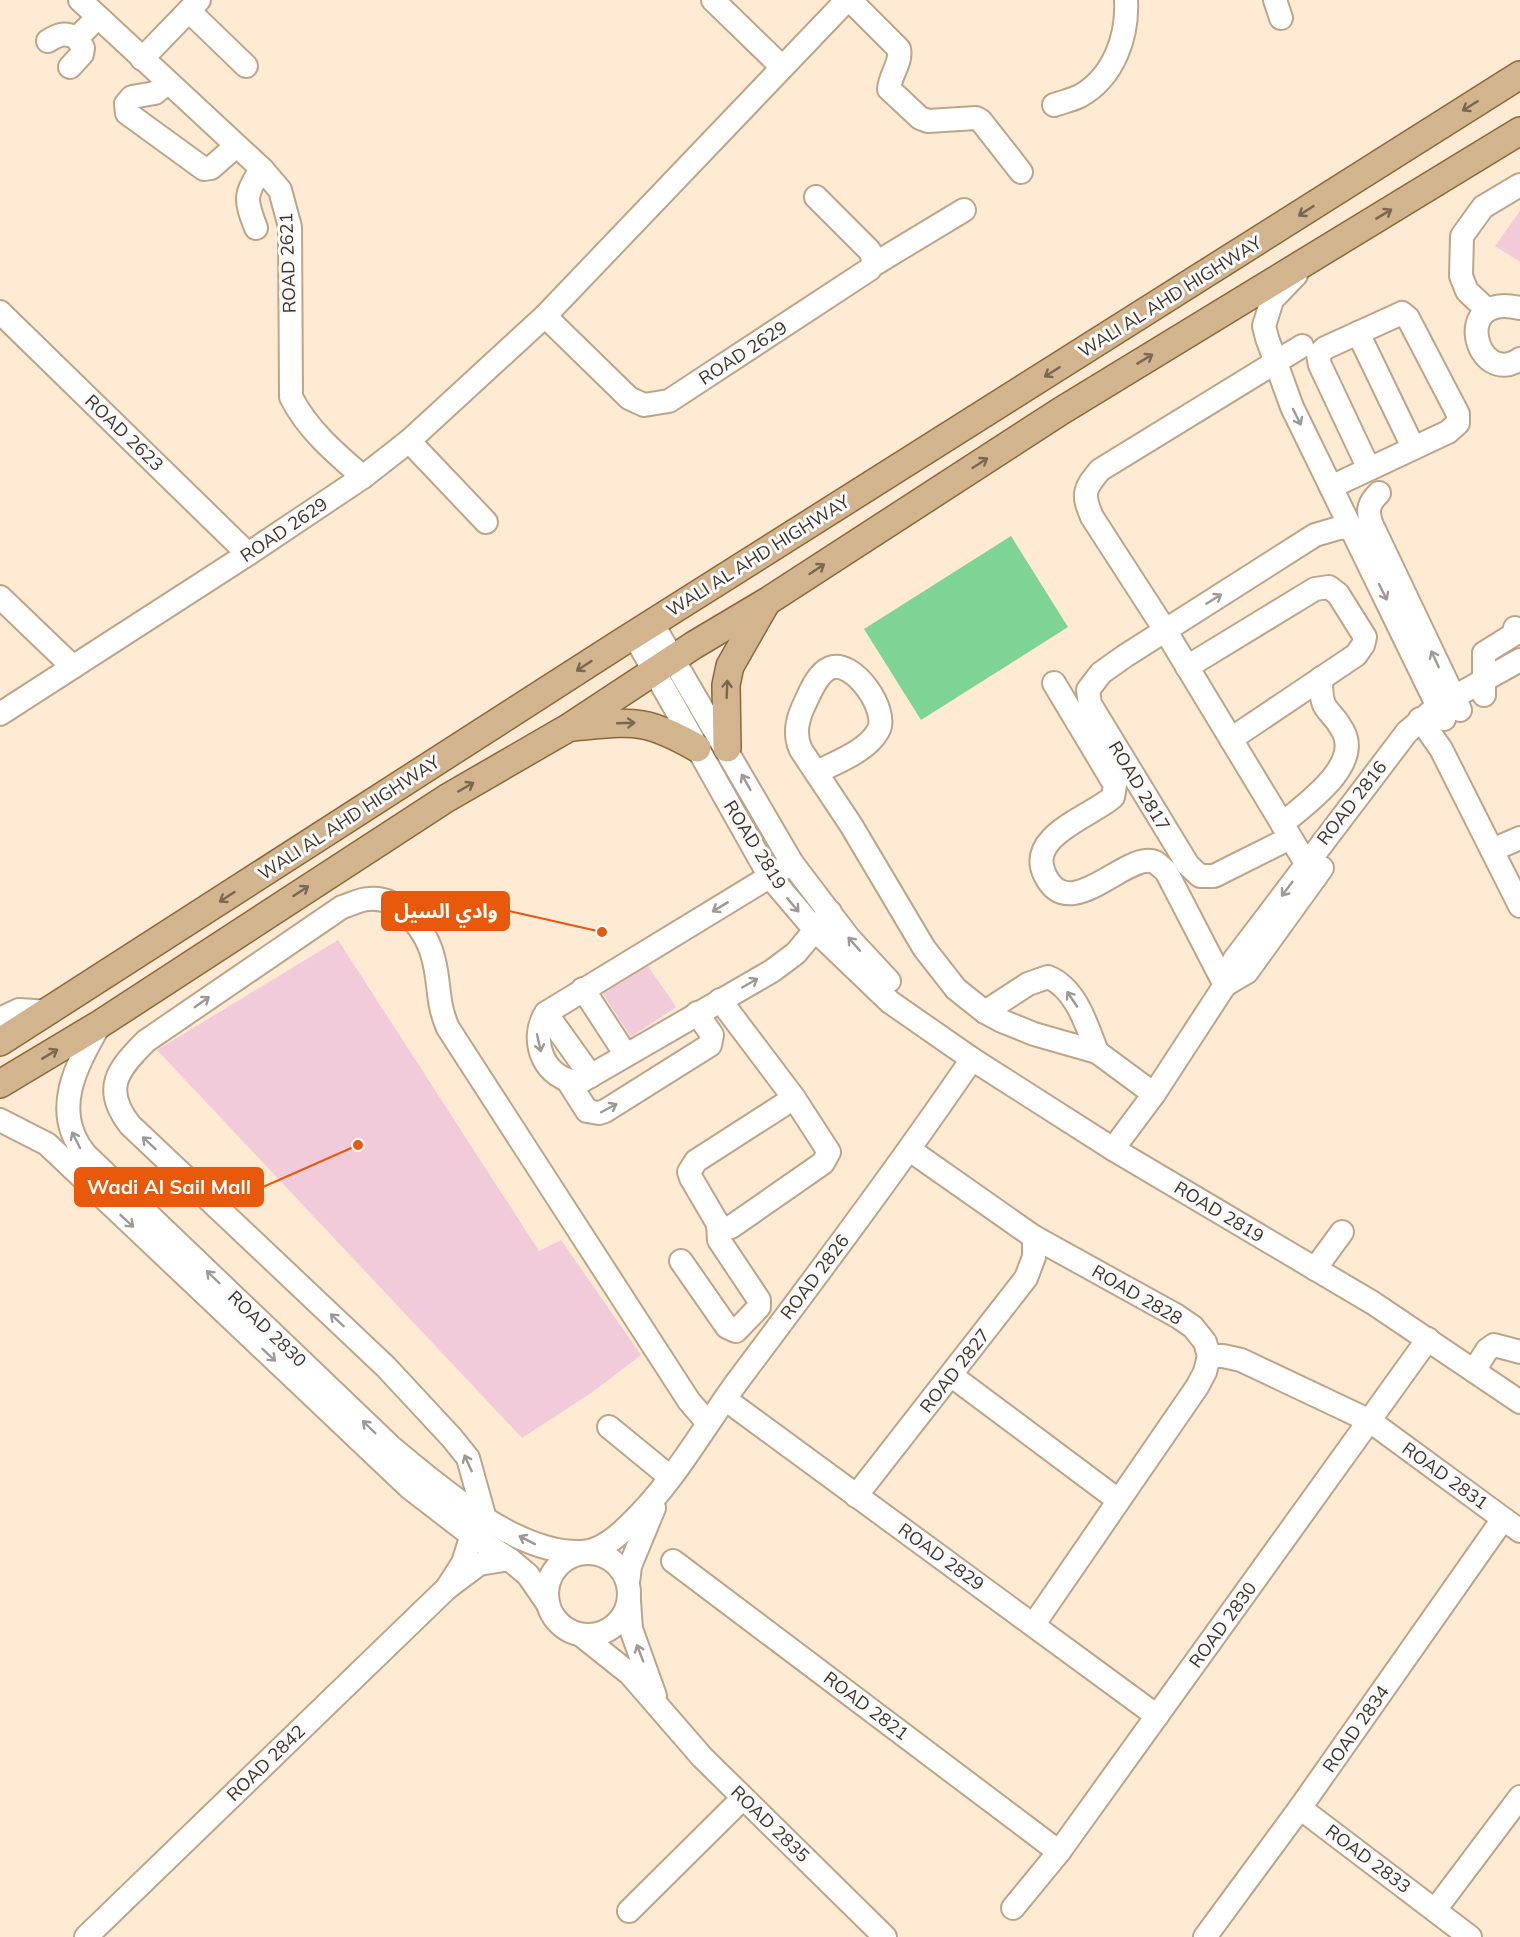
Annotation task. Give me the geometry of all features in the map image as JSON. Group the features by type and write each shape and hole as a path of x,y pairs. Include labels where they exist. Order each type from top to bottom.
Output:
{"main road":[{"name":"WALI AL AHD HIGHWAY","path":"0,1042 655,645 876,483 1520,75"},
{"name":"WALI AL AHD HIGHWAY","path":"0,1084 100,1024 447,798 568,728 655,645 768,601 1061,411 1520,131"},
{"path":"727,748 726,685 730,666 768,601"},
{"path":"568,728 632,722 653,725 697,748"}],"street":[{"name":"ROAD 2621","path":"80,0 262,169 280,190 290,227 291,397 301,417 336,454 363,477"},
{"path":"713,0 782,67"},
{"path":"849,0 899,49 901,56 890,79 889,89 928,121 976,118 981,121 1021,172"},
{"name":"ROAD 2629","path":"0,714 248,554 363,477 409,441 545,315 849,0"},
{"path":"1054,105 1080,96 1096,84 1116,59 1128,21 1126,0"},
{"path":"142,59 194,5 246,66"},
{"path":"77,38 98,17"},
{"path":"48,41 59,34 68,34 77,38 83,48 82,54 70,67"},
{"path":"167,83 155,93 132,97 126,104 127,113 204,168 211,168 236,146"},
{"path":"256,228 246,202 250,186 262,169"},
{"path":"1487,310 1467,291 1461,276 1462,236 1483,207 1520,185"},
{"path":"816,197 869,250 873,265"},
{"name":"ROAD 2629","path":"545,315 629,398 644,405 661,405 867,273 873,265 964,210"},
{"path":"1316,256 1272,300 1266,313 1267,338 1292,407 1441,714"},
{"path":"1518,365 1501,364 1488,358 1479,348 1475,334 1478,321 1487,310 1503,304 1520,308"},
{"name":"ROAD 2623","path":"0,312 248,554"},
{"path":"1331,487 1448,432 1458,423 1458,414 1408,318 1402,313 1325,348 1318,355 1320,365 1369,469"},
{"path":"1358,333 1413,447"},
{"path":"1302,346 1100,470 1086,486 1086,502 1092,517 1165,630 1310,871"},
{"path":"409,441 486,522"},
{"path":"1379,493 1371,501 1368,512 1371,523 1492,850 1520,906"},
{"path":"1165,630 1315,535 1327,530 1351,527"},
{"path":"1187,667 1315,589 1329,587 1338,594 1365,637 1356,655 1231,739"},
{"path":"0,597 73,667"},
{"path":"1484,690 1484,653 1513,635 1515,628"},
{"name":"ROAD 2817","path":"1165,630 1101,673 1088,690 1090,704 1188,865 1200,876 1214,876 1286,831"},
{"name":"ROAD 2819","path":"655,645 727,748 792,863 849,938 907,1001 919,1020"},
{"name":"ROAD 2819","path":"655,645 697,748 770,877 816,931 890,1002 972,1059 1113,1149 1428,1339 1520,1402"},
{"name":"ROAD 2816","path":"1484,690 1520,660"},
{"path":"817,772 869,742 880,729 881,712 872,695 852,672 843,666 830,668 815,683 798,720 797,742 924,948 951,984 985,1012 1034,1034 1097,1052 1154,1094"},
{"name":"ROAD 2816","path":"1113,1149 1154,1094 1225,985 1234,960 1310,871 1407,732 1484,690 1520,677"},
{"path":"1286,831 1322,790 1345,759 1347,746 1343,731 1321,703 1321,678"},
{"path":"1054,683 1115,785 1113,797 1100,808 1052,836 1044,848 1041,862 1045,876 1055,887 1068,893 1082,892 1139,861 1154,861 1166,871 1225,985"},
{"path":"1492,850 1520,838"},
{"path":"792,863 583,988 546,1013 538,1030 538,1048 557,1076 568,1081 580,1082 785,962 816,931 830,912"},
{"path":"478,1527 468,1458 452,1438 386,1367 130,1125 115,1103 114,1086 124,1064 146,1041 342,907 369,899 390,902 408,913 428,942 434,960 438,999 448,1028 689,1401 708,1423"},
{"path":"985,1012 1028,984 1048,977 1072,996 1097,1052"},
{"path":"583,988 626,1055"},
{"path":"720,1000 794,1098 826,1146 827,1158 731,1227 724,1228 718,1224 691,1178 689,1172 691,1166 794,1098"},
{"path":"0,1019 19,1010 50,1012"},
{"path":"546,1013 591,1076"},
{"path":"568,1081 587,1111 605,1111 710,1045 712,1035 697,1013"},
{"name":"ROAD 2830","path":"100,1024 84,1052 68,1100 66,1110 75,1141 391,1447 438,1486 528,1575 548,1604"},
{"name":"ROAD 2826","path":"583,1552 606,1545 628,1527 663,1486 910,1150 972,1059"},
{"name":"ROAD 2830","path":"0,1120 47,1144 410,1488 478,1527 542,1548 583,1552"},
{"name":"ROAD 2828","path":"910,1150 1034,1237 1177,1316 1205,1342 1209,1356"},
{"path":"681,1261 727,1327 736,1331 759,1306 759,1300 719,1240 718,1224"},
{"path":"1315,1269 1342,1232"},
{"name":"ROAD 2827","path":"856,1496 1026,1278 1034,1257 1034,1237"},
{"name":"ROAD 2830","path":"1013,1908 1059,1852 1428,1339"},
{"path":"1474,1371 1486,1350 1494,1345 1520,1352"},
{"path":"1034,1624 1197,1387 1205,1372 1209,1356"},
{"name":"ROAD 2831","path":"1209,1356 1241,1360 1370,1421 1512,1525"},
{"path":"951,1376 1118,1500"},
{"name":"ROAD 2829","path":"725,1399 1157,1716"},
{"path":"609,1427 663,1486"},
{"name":"ROAD 2826","path":"629,1589 630,1566 663,1486"},
{"name":"ROAD 2834","path":"1205,1937 1512,1525"},
{"name":"ROAD 2842","path":"447,1588 463,1563 478,1527"},
{"path":"583,1552 606,1556 616,1563 629,1589 622,1617 614,1626 604,1632 581,1635 560,1624 548,1604 546,1593 553,1570 571,1556 583,1552"},
{"name":"ROAD 2842","path":"86,1937 447,1588 479,1564 509,1558"},
{"name":"ROAD 2821","path":"673,1561 1059,1852"},
{"name":"ROAD 2835","path":"629,1589 630,1629 659,1708"},
{"name":"ROAD 2835","path":"581,1635 630,1674 702,1757 885,1937"},
{"path":"1435,1910 1520,1797"},
{"path":"629,1911 743,1798"},
{"name":"ROAD 2833","path":"1300,1809 1470,1937"}],"green space":[{"path":"1011,536 1068,627 921,720 864,629"}],"building":[{"path":"1520,211 1520,262 1495,246"},
{"path":"338,940 539,1251 561,1240 641,1355 594,1391 522,1438 157,1050"},
{"path":"648,966 676,1007 631,1037 603,994"}],"place":[{"name":"وادي السيل","path":"602,932"},
{"name":"Wadi Al Sail Mall","path":"358,1145"}]}
